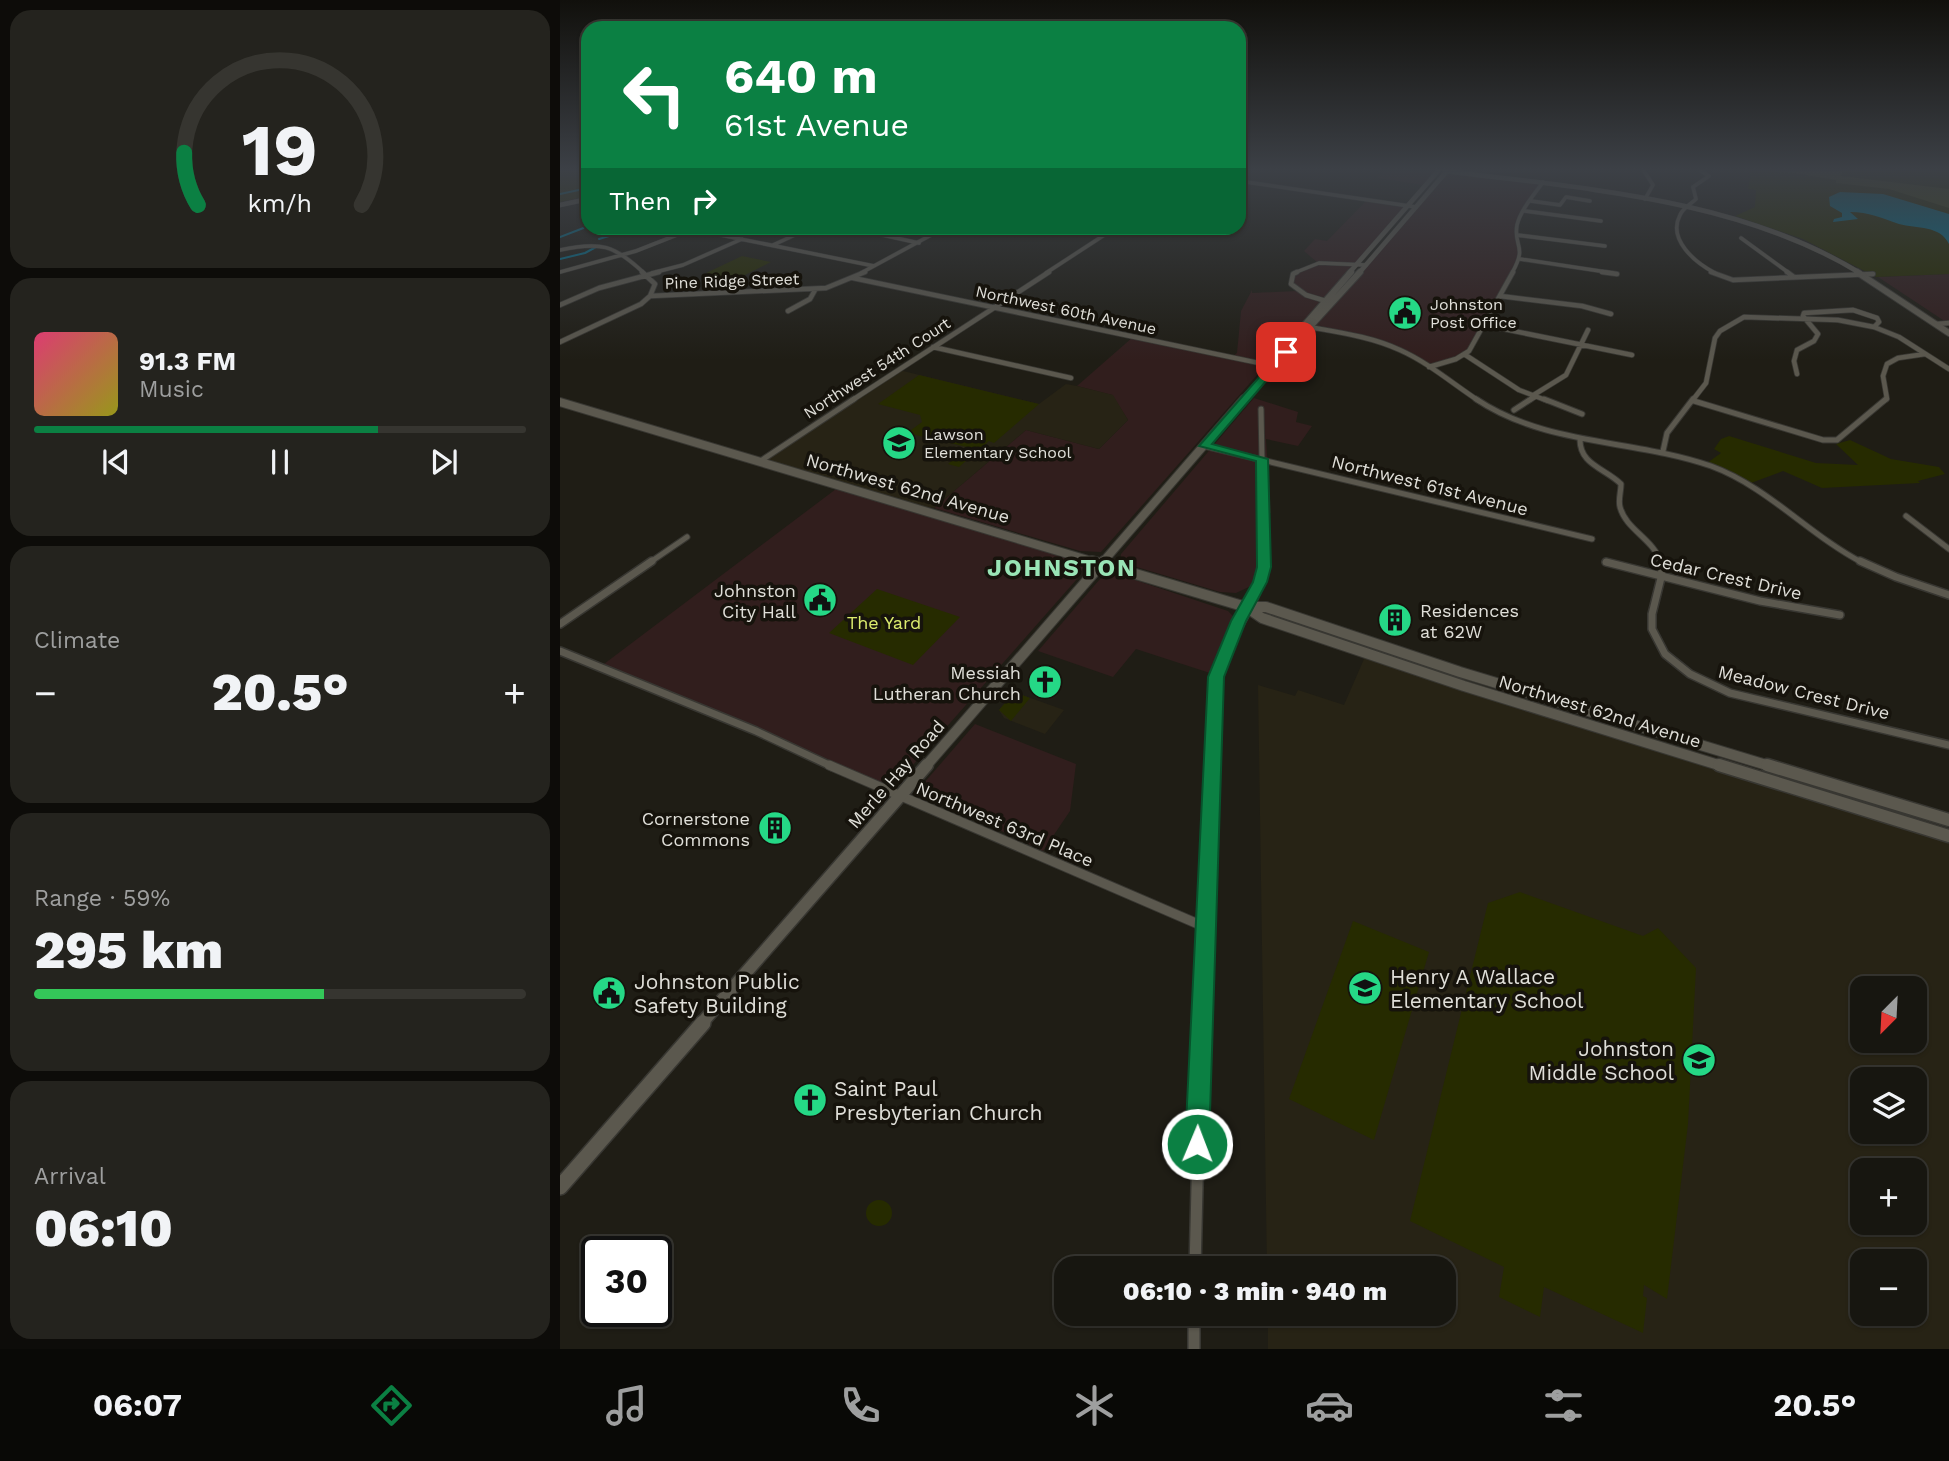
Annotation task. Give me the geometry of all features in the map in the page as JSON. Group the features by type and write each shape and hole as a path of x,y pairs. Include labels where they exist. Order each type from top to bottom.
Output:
{"street":[{"name":"Merle Hay Road","path":"1286,352 1304,326 1382,234"},
{"name":"Merle Hay Road","path":"560,1187 1273,366 1311,328 1393,234"},
{"path":"1677,234 1681,243 1712,275 1733,280 1872,274"},
{"path":"1779,234 1819,251 1862,275 1949,333"},
{"path":"1791,234 1826,249 1872,274 1948,324"},
{"path":"560,272 623,256 677,235"},
{"path":"719,235 874,266"},
{"path":"772,245 794,235"},
{"path":"883,235 919,243"},
{"path":"788,311 810,299 815,289 853,278 932,235"},
{"name":"Northwest 54th Court","path":"759,462 1104,235"},
{"path":"1429,367 1464,354 1474,344 1520,259 1522,251 1517,235 1605,246"},
{"path":"1741,238 1794,278"},
{"path":"560,305 592,290 683,265 742,239"},
{"path":"560,250 587,243 603,243 623,256 655,284 650,296 627,311 560,342"},
{"path":"1520,259 1617,274"},
{"path":"1334,302 1294,288 1290,280 1293,274 1319,263 1366,265"},
{"name":"Northwest 60th Avenue","path":"853,278 1273,366"},
{"name":"Pine Ridge Street","path":"650,296 815,289"},
{"path":"1500,296 1581,306 1611,314"},
{"path":"1797,374 1794,361 1797,350 1814,341 1818,334 1803,316 1804,313 1857,310 1877,318 1879,323 1874,327"},
{"path":"1663,451 1667,433 1693,401 1709,374 1710,354 1715,338 1735,321 1756,316 1809,321 1841,320 1874,327 1899,337 1949,369"},
{"path":"1936,324 1948,324"},
{"path":"1484,325 1632,355"},
{"path":"1304,326 1387,344 1405,351 1481,404 1505,417 1564,435 1663,451 1698,461 1740,479 1766,495 1815,534 1846,553 1885,573 1949,595"},
{"path":"1514,410 1566,375 1588,330"},
{"path":"933,347 1071,378"},
{"path":"1464,354 1534,396 1582,414"},
{"path":"1693,401 1823,440 1837,440 1888,398 1882,370 1885,365 1901,357 1926,354"},
{"name":"Northwest 62nd Avenue","path":"560,402 1103,562 1246,607 1262,618 1464,686 1949,835"},
{"path":"1195,1256 1198,1095 1216,677 1246,607 1260,582 1264,567 1261,409"},
{"path":"1580,438 1579,450 1583,457 1610,473 1621,484 1619,498 1622,512 1657,549 1662,576"},
{"name":"Northwest 61st Avenue","path":"1205,446 1592,539"},
{"path":"1906,516 1949,549"},
{"path":"560,624 687,537"},
{"name":"Cedar Crest Drive","path":"1606,562 1760,601 1840,615"},
{"name":"Meadow Crest Drive","path":"1662,576 1652,612 1653,629 1669,657 1690,674 1740,696 1949,745"},
{"name":"Northwest 62nd Avenue","path":"1246,607 1266,607 1460,672 1949,820"},
{"name":"Northwest 63rd Place","path":"560,651 756,731 1205,928"},
{"path":"1194,1326 1194,1349"}],"shaded area":[{"path":"1334,234 1381,234 1101,552 1080,551 934,508 1026,430 1099,449 1128,420 1112,395 1077,386 1133,337 1232,357 1237,353 1241,311 1252,290 1252,293 1297,291 1290,280 1299,269 1318,263 1304,251 1315,239 1327,241"},
{"path":"1393,234 1517,234 1522,251 1519,261 1474,344 1464,354 1429,367 1387,344 1311,328"},
{"path":"1949,274 1949,324 1878,277"},
{"name":"Lawson Elementary School","path":"899,370 1039,404 1066,384 1077,386 1113,395 1128,420 1099,449 1026,430 934,508 901,504 759,462"},
{"path":"1254,398 1298,412 1296,422 1312,426 1298,446 1266,439 1271,513 1257,514 1257,555 1260,561 1253,585 1236,593 1220,592 1120,562 1121,554"},
{"path":"836,489 1079,561 1084,566 1077,579 890,791 600,667"},
{"path":"1107,575 1123,576 1228,611 1234,622 1213,674 1136,649 1113,677 1038,651 1100,579"},
{"name":"Johnston Middle School","path":"1376,655 1949,836 1949,1349 1268,1349 1268,1326 1456,1326 1456,1256 1267,1256 1258,685 1295,696 1298,690 1344,705 1364,659"},
{"path":"1014,692 1064,710 1045,734 1004,718 999,710"},
{"path":"975,724 1076,764 1070,811 1043,851 921,792 924,783"}],"green space":[{"path":"1788,234 1949,234 1949,274 1876,277"},
{"path":"742,256 771,262 735,280 706,273"},
{"path":"919,375 1039,404 994,443 989,441 959,467 948,464 967,447 907,433 922,422 920,415 878,404"},
{"path":"1729,436 1816,463 1858,465 1836,444 1850,440 1891,459 1939,467 1945,474 1918,481 1920,483 1822,488 1783,471 1751,483 1707,463 1721,453 1714,449 1721,439"},
{"name":"The Yard","path":"877,589 960,617 913,665 829,633"},
{"path":"1014,692 1030,698 1011,721 999,710"},
{"path":"1520,892 1643,936 1658,928 1696,968 1688,1124 1667,1299 1644,1285 1643,1296 1647,1298 1643,1333 1544,1287 1540,1317 1499,1297 1504,1267 1410,1221 1488,903"},
{"path":"1353,921 1429,952 1374,1140 1289,1099"},
{"path":"879,1200 888,1204 892,1213 888,1222 879,1226 870,1222 866,1213 870,1204"}],"water":[{"path":"1940,234 1949,234 1949,244 1945,238"}],"waterway":[{"path":"560,237 568,234"},
{"path":"609,235 632,236"},
{"path":"599,239 609,236"},
{"path":"560,259 585,253 596,247"}],"place":[{"name":"Johnston Post Office","path":"1405,313"},
{"name":"Lawson Elementary School","path":"899,443"},
{"name":"Johnston City Hall","path":"820,600"},
{"name":"Residences at 62W","path":"1395,620"},
{"name":"Messiah Lutheran Church","path":"1045,682"},
{"name":"Cornerstone Commons","path":"775,828"},
{"name":"Henry A Wallace Elementary School","path":"1365,988"},
{"name":"Johnston Public Safety Building","path":"609,993"},
{"name":"Johnston Middle School","path":"1699,1060"},
{"name":"Saint Paul Presbyterian Church","path":"810,1100"}],"district":[{"name":"JOHNSTON","path":"1062,568"}],"route":[{"path":"1197,1144 1216,677 1218,666 1260,582 1264,567 1262,459 1205,446 1286,352"}]}
